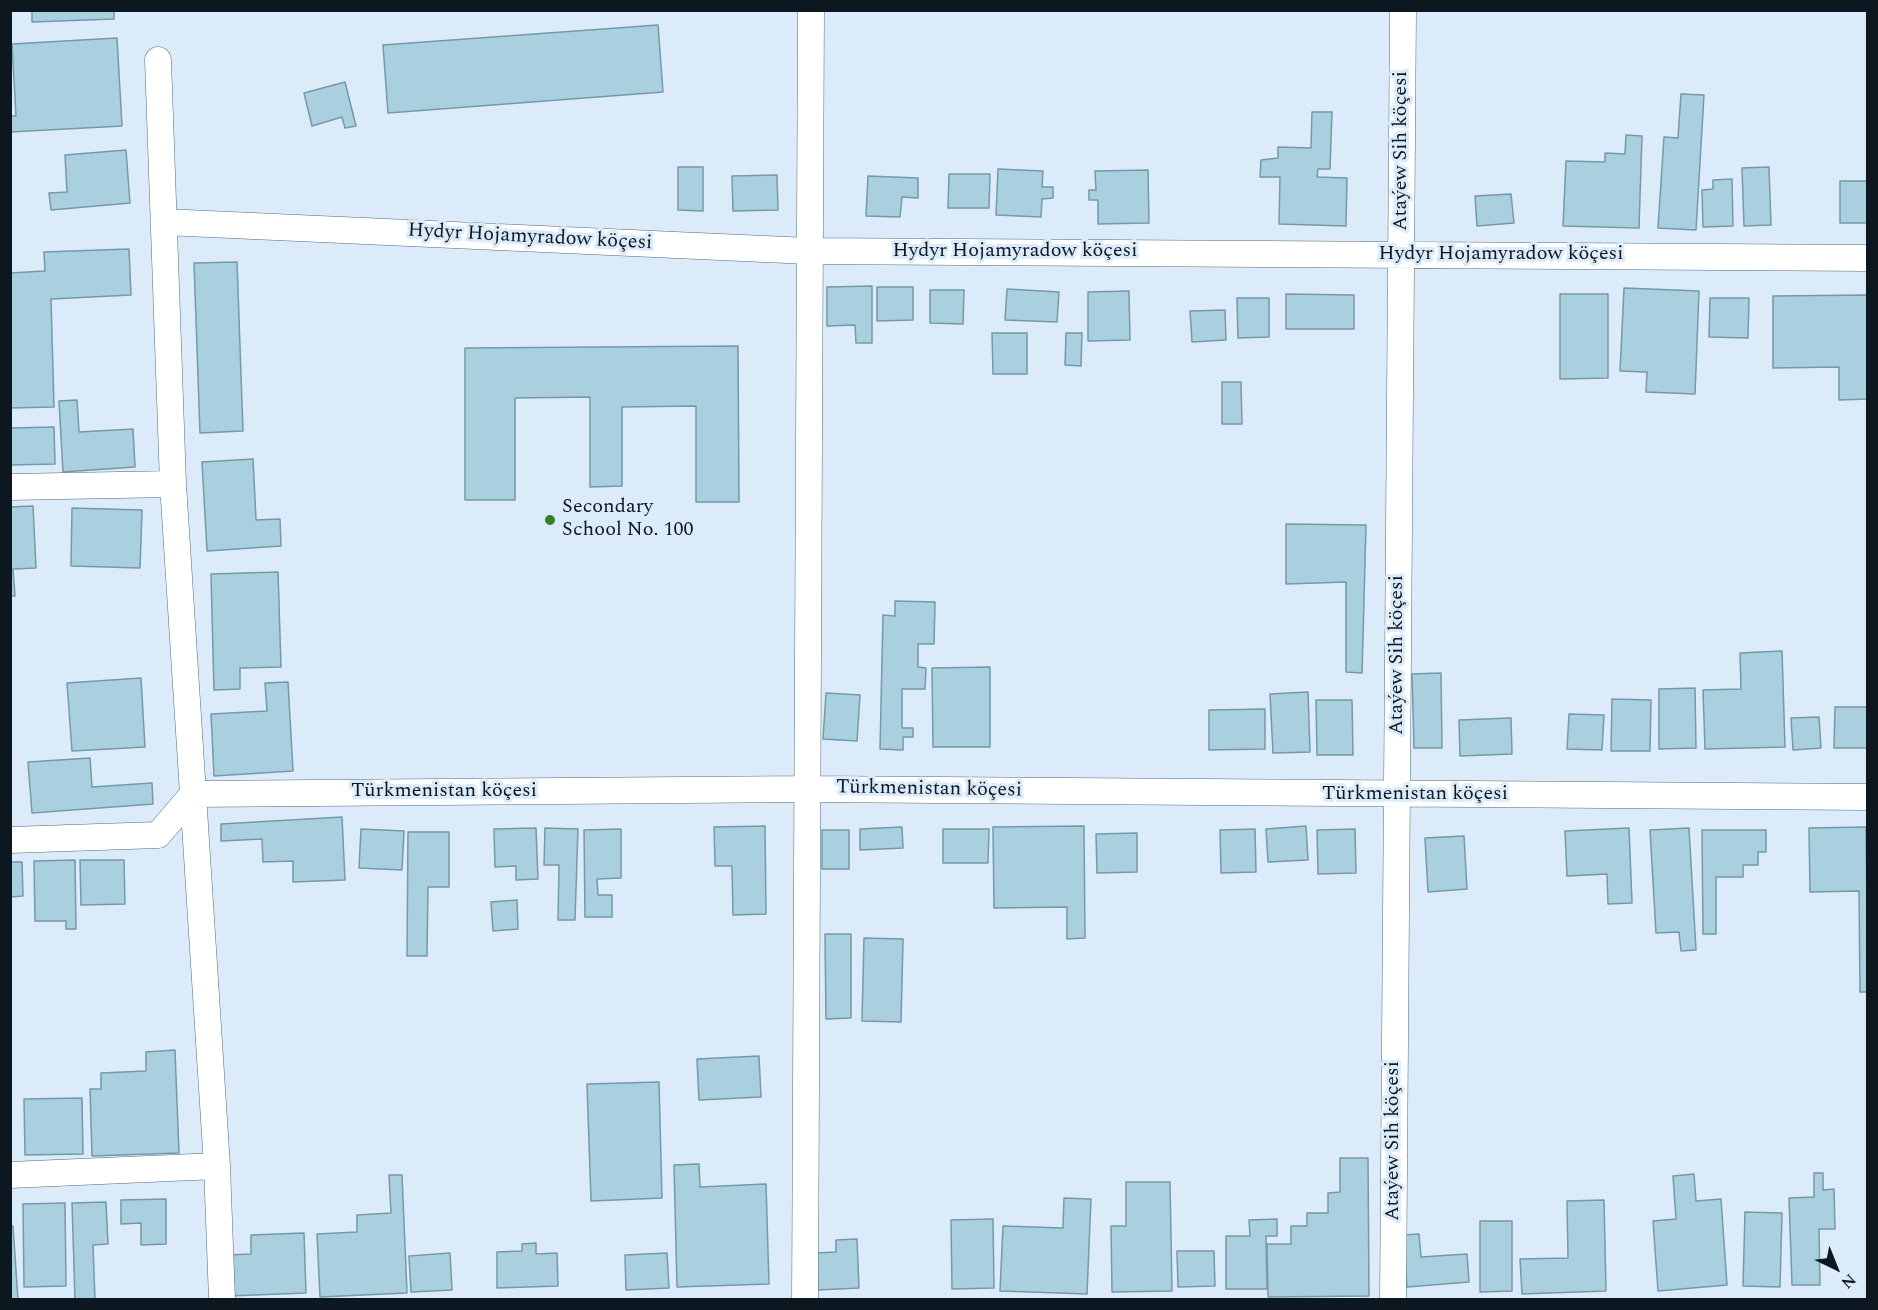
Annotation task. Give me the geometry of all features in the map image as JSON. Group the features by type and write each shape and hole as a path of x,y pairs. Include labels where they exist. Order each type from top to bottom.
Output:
{"street":[{"path":"805,1299 811,10"},
{"name":"Ataýew Sih köçesi","path":"1392,1299 1403,10"},
{"path":"158,60 173,484 218,1166 222,1299"},
{"name":"Hydyr Hojamyradow köçesi","path":"164,222 809,251 1868,258"},
{"path":"10,487 173,484"},
{"name":"Türkmenistan köçesi","path":"194,794 806,789 1868,797"},
{"path":"10,840 158,835 194,794"},
{"path":"10,1175 218,1166"}],"building":[{"path":"32,10 114,10 114,19 32,22"},
{"path":"658,25 663,92 388,113 383,45"},
{"path":"117,38 122,126 10,132 10,116 16,116 12,44"},
{"path":"345,82 356,126 345,128 342,117 312,126 304,93"},
{"path":"1681,94 1704,95 1696,230 1658,228 1664,137 1678,138"},
{"path":"1312,112 1332,112 1330,169 1318,169 1317,177 1347,178 1346,226 1279,224 1280,177 1260,177 1261,160 1278,158 1278,147 1311,148"},
{"path":"1626,135 1642,136 1639,228 1563,226 1566,161 1605,162 1605,153 1625,154"},
{"path":"126,150 130,203 51,210 49,193 67,192 65,155"},
{"path":"678,167 703,167 703,211 678,210"},
{"path":"1769,167 1771,225 1744,226 1742,168"},
{"path":"998,169 1043,171 1042,187 1053,187 1053,198 1042,199 1041,217 996,215"},
{"path":"1148,170 1149,223 1098,224 1098,200 1089,200 1089,190 1096,190 1095,171"},
{"path":"949,174 990,174 989,208 948,208"},
{"path":"777,175 778,210 733,211 732,176"},
{"path":"868,176 918,178 918,198 902,197 900,217 866,216"},
{"path":"1732,179 1733,226 1703,227 1702,190 1713,189 1713,180"},
{"path":"1840,181 1868,181 1868,223 1840,223"},
{"path":"1511,194 1514,223 1477,226 1475,196"},
{"path":"129,249 131,295 51,299 54,407 10,408 10,273 45,271 44,252"},
{"path":"237,262 243,431 200,433 194,263"},
{"path":"872,286 872,343 856,343 855,325 827,326 827,287"},
{"path":"877,287 913,287 913,320 877,321"},
{"path":"1624,288 1699,291 1695,394 1646,392 1647,372 1620,371"},
{"path":"1007,289 1059,292 1057,322 1005,320"},
{"path":"930,290 964,290 963,324 930,323"},
{"path":"1129,291 1130,340 1088,341 1088,292"},
{"path":"1286,294 1354,295 1354,329 1286,329"},
{"path":"1560,294 1608,294 1608,378 1560,379"},
{"path":"1868,295 1868,399 1839,400 1839,367 1773,368 1773,296"},
{"path":"1237,298 1269,298 1269,337 1238,338"},
{"path":"1710,298 1749,298 1748,338 1709,337"},
{"path":"1225,310 1226,340 1192,342 1190,311"},
{"path":"992,333 1027,333 1027,374 993,374"},
{"path":"1066,333 1082,333 1081,366 1065,365"},
{"path":"738,346 739,502 696,502 696,406 622,407 622,486 590,487 590,397 515,398 515,500 465,500 465,348"},
{"path":"1222,382 1241,382 1242,424 1222,424"},
{"path":"77,400 79,432 133,429 135,467 63,472 59,401"},
{"path":"54,427 55,464 10,465 10,428"},
{"path":"253,459 256,520 280,519 281,546 207,551 202,462"},
{"path":"33,506 36,568 13,569 15,596 10,596 10,507"},
{"path":"72,508 142,510 140,568 71,566"},
{"path":"1286,524 1366,525 1362,673 1346,672 1346,582 1286,584"},
{"path":"278,572 281,667 240,668 240,689 214,690 211,574"},
{"path":"895,601 935,602 934,644 918,644 918,667 926,668 925,689 902,689 902,728 913,728 913,737 903,737 903,750 880,749 883,615 895,616"},
{"path":"1782,651 1785,747 1705,749 1703,690 1741,689 1740,653"},
{"path":"990,667 990,747 933,747 932,668"},
{"path":"1441,673 1442,748 1414,748 1412,674"},
{"path":"141,678 145,747 72,751 67,683"},
{"path":"288,682 293,771 214,776 211,714 267,711 265,683"},
{"path":"1695,688 1696,748 1659,749 1659,689"},
{"path":"1308,692 1310,752 1273,753 1270,694"},
{"path":"826,693 860,695 857,741 823,739"},
{"path":"1612,699 1651,700 1650,751 1611,751"},
{"path":"1316,700 1352,700 1353,755 1317,755"},
{"path":"1835,707 1868,707 1868,748 1834,748"},
{"path":"1265,709 1265,749 1209,750 1209,710"},
{"path":"1569,714 1604,715 1602,750 1567,749"},
{"path":"1819,717 1821,748 1793,750 1791,718"},
{"path":"1511,718 1512,754 1460,756 1459,720"},
{"path":"90,758 92,787 152,783 153,804 32,813 28,762"},
{"path":"342,817 345,880 293,882 293,861 263,862 262,839 221,841 221,824"},
{"path":"765,826 766,914 733,915 732,866 715,866 714,827"},
{"path":"1084,826 1085,938 1067,939 1067,907 994,908 993,827"},
{"path":"1306,826 1308,860 1268,862 1266,829"},
{"path":"902,827 903,848 860,850 860,829"},
{"path":"1866,827 1868,992 1860,992 1859,891 1810,892 1809,828"},
{"path":"536,828 538,879 516,880 516,866 495,867 494,829"},
{"path":"545,828 578,829 575,920 558,920 559,865 544,865"},
{"path":"1629,828 1632,903 1608,904 1607,874 1567,876 1565,831"},
{"path":"1689,828 1696,950 1681,951 1679,932 1656,933 1650,830"},
{"path":"361,829 404,831 402,870 359,868"},
{"path":"621,829 621,878 597,879 598,895 612,895 612,917 585,917 584,830"},
{"path":"943,829 989,829 988,863 943,863"},
{"path":"1255,829 1256,872 1221,873 1220,830"},
{"path":"1355,829 1356,873 1318,874 1317,830"},
{"path":"822,830 849,830 849,869 822,869"},
{"path":"1702,830 1766,830 1766,852 1758,852 1758,865 1743,865 1743,877 1716,877 1716,934 1703,934"},
{"path":"408,832 449,832 449,887 428,887 427,956 407,956"},
{"path":"1137,833 1137,872 1097,873 1096,834"},
{"path":"1464,836 1467,889 1428,892 1425,838"},
{"path":"75,860 76,929 66,929 66,921 35,921 34,861"},
{"path":"80,860 124,860 125,904 81,905"},
{"path":"10,862 22,862 23,896 10,897"},
{"path":"517,900 518,929 493,931 491,902"},
{"path":"825,934 851,934 851,1018 826,1019"},
{"path":"864,938 903,939 901,1022 862,1021"},
{"path":"175,1050 179,1153 92,1156 90,1089 101,1089 101,1073 146,1071 146,1052"},
{"path":"759,1056 761,1097 699,1100 697,1059"},
{"path":"659,1082 662,1198 591,1201 587,1084"},
{"path":"82,1098 83,1154 25,1155 24,1099"},
{"path":"1340,1158 1368,1158 1369,1296 1268,1297 1267,1244 1291,1244 1291,1226 1307,1226 1307,1213 1328,1213 1328,1193 1340,1192"},
{"path":"699,1164 700,1187 766,1184 769,1284 677,1287 674,1165"},
{"path":"1814,1173 1823,1173 1823,1190 1834,1189 1835,1229 1819,1229 1820,1285 1792,1285 1789,1198 1814,1197"},
{"path":"1694,1174 1696,1201 1721,1199 1727,1285 1658,1291 1653,1221 1676,1219 1673,1176"},
{"path":"389,1175 402,1175 407,1293 320,1297 317,1234 357,1232 357,1215 391,1213"},
{"path":"1126,1182 1170,1182 1172,1291 1112,1292 1111,1226 1126,1226"},
{"path":"1064,1198 1091,1199 1087,1294 1000,1291 1003,1226 1063,1228"},
{"path":"166,1199 166,1244 141,1245 141,1223 121,1224 121,1200"},
{"path":"1604,1200 1606,1291 1522,1294 1520,1259 1568,1258 1567,1201"},
{"path":"106,1202 108,1244 93,1245 95,1300 75,1300 72,1203"},
{"path":"65,1203 66,1286 24,1287 23,1204"},
{"path":"1745,1212 1782,1213 1780,1287 1743,1286"},
{"path":"993,1219 994,1288 952,1289 951,1220"},
{"path":"1277,1219 1277,1236 1266,1236 1267,1289 1226,1289 1226,1236 1250,1236 1249,1220"},
{"path":"1480,1221 1512,1221 1512,1291 1480,1292"},
{"path":"10,1226 13,1226 18,1300 10,1300"},
{"path":"304,1233 306,1293 229,1296 228,1255 251,1254 251,1235"},
{"path":"1419,1234 1421,1257 1467,1254 1469,1282 1407,1287 1403,1235"},
{"path":"857,1239 859,1288 818,1290 817,1253 836,1252 836,1240"},
{"path":"536,1243 536,1254 557,1253 558,1286 497,1288 497,1252 522,1251 522,1244"},
{"path":"1177,1251 1214,1251 1215,1286 1178,1287"},
{"path":"450,1253 452,1290 411,1292 409,1256"},
{"path":"667,1253 669,1288 626,1290 625,1255"}],"place":[{"name":"Secondary School No. 100","path":"550,520"}]}
